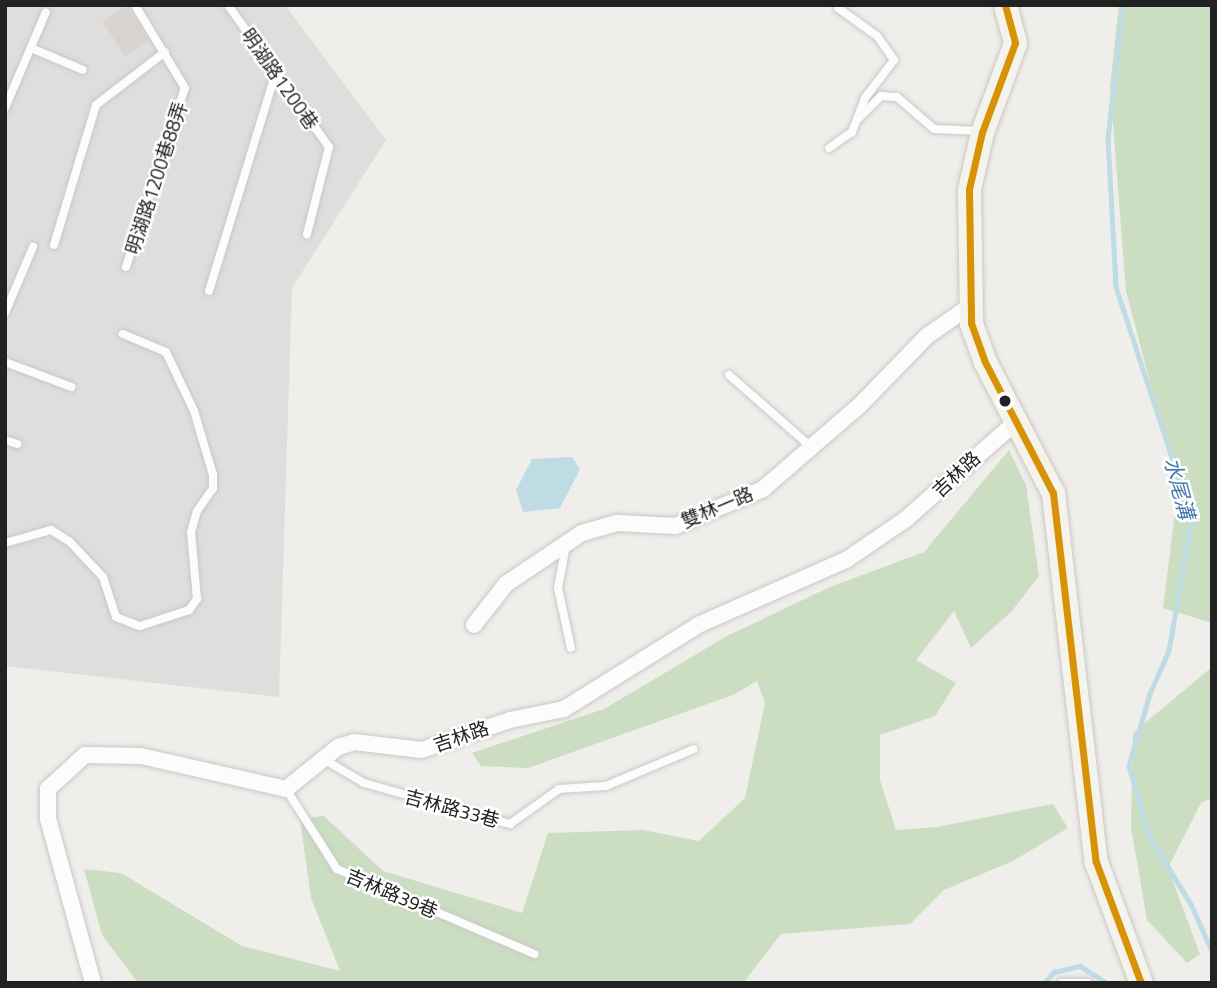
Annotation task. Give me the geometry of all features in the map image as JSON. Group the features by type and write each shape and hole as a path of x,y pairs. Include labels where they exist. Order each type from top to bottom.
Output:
{"street":[{"path":"1004,5 1015,43 982,132 969,189 970,306 985,362 1053,493 1096,862 1141,983"},
{"name":"雙林一路","path":"474,625 506,584 582,533 618,523 675,526 763,489 860,405 927,336 970,306"},
{"name":"吉林路","path":"286,789 338,747 354,742 422,750 510,720 564,709 700,624 846,560 906,519 1017,421"},
{"path":"93,983 48,819 48,789 85,755 141,756 286,789"}],"lane":[{"path":"54,245 96,104 164,52 135,5"},
{"name":"明湖路1200巷","path":"228,5 275,75 329,147 307,234"},
{"path":"829,148 852,132 865,99 894,60 877,36 838,8"},
{"path":"5,108 46,12"},
{"path":"31,48 83,70"},
{"name":"明湖路1200巷88弄","path":"126,267 185,88 164,52"},
{"path":"209,291 275,75"},
{"path":"859,119 881,96 897,97 934,129 982,132"},
{"path":"5,313 33,247"},
{"path":"5,543 51,530 70,542 103,577 116,617 140,626 189,610 197,599 191,532 197,511 214,488 212,475 194,411 166,352 123,334"},
{"path":"5,362 71,387"},
{"path":"729,375 811,447"},
{"path":"5,440 17,444"},
{"path":"567,543 558,587 571,648"},
{"name":"吉林路33巷","path":"325,760 364,783 510,824 559,789 606,786 694,749"},
{"name":"吉林路39巷","path":"286,789 337,869 534,954"},
{"path":"1061,983 1088,983"}],"shaded area":[{"path":"5,5 285,5 386,140 292,288 279,697 5,666"}],"green space":[{"path":"1119,5 1212,5 1212,623 1163,608 1178,489 1126,291 1110,87"},
{"path":"1009,450 1026,485 1039,576 1012,611 971,648 954,611 916,660 956,683 935,716 880,735 880,780 896,830 937,827 1053,804 1068,828 1013,861 944,890 910,924 781,934 743,983 138,983 102,935 84,869 121,873 242,946 340,971 311,898 300,819 324,816 383,871 522,913 548,833 643,830 699,841 745,798 765,703 757,681 733,695 528,768 481,766 472,753 604,709 727,636 830,587 924,552"},
{"path":"1212,667 1212,798 1201,803 1168,868 1200,954 1187,963 1147,920 1131,827 1133,733"}],"water":[{"path":"572,457 580,469 560,508 523,512 516,490 532,459"}],"building":[{"path":"126,6 149,41 125,56 103,21"}],"waterway":[{"name":"水尾溝","path":"1123,5 1108,138 1116,287 1192,518 1169,651 1150,694 1129,766 1149,836 1191,904 1212,951"},
{"path":"1044,983 1054,972 1080,966 1107,983"}],"transit line":[{"path":"1005,5 1015,43 982,132 969,189 971,323 985,362 1053,493 1096,862 1141,983"}]}
